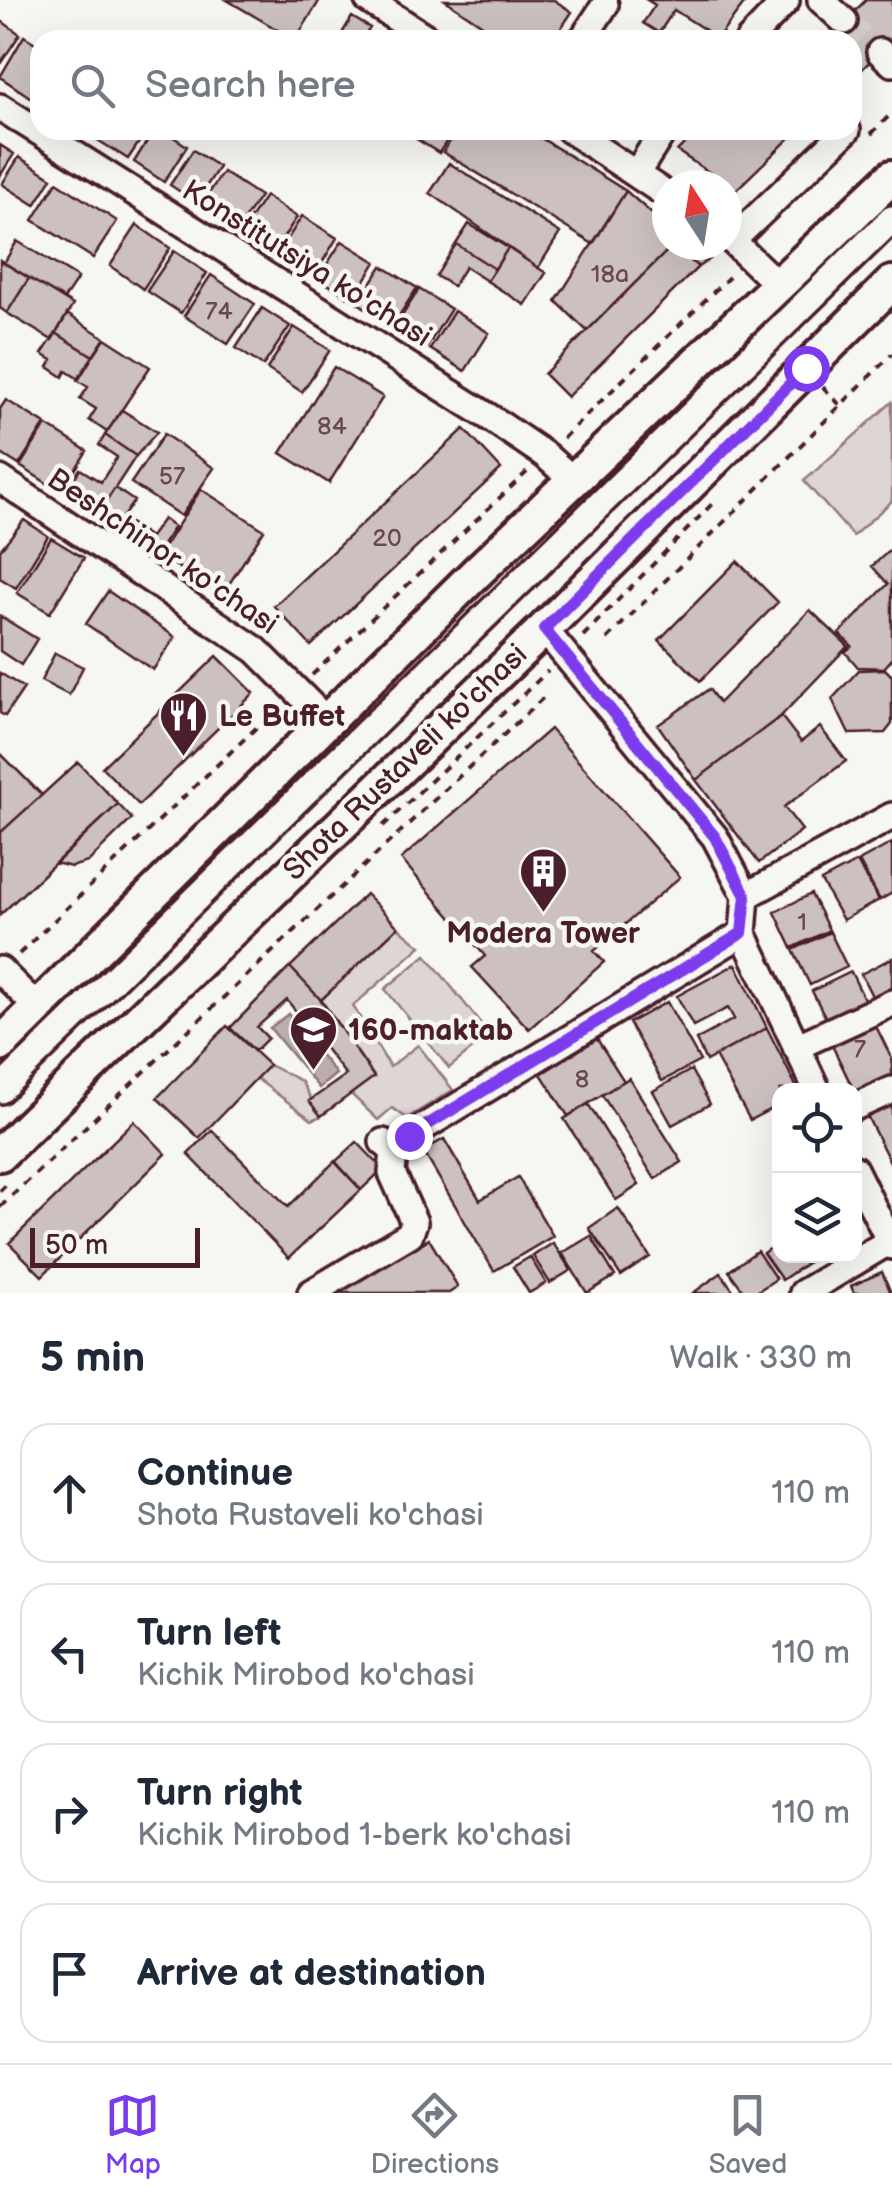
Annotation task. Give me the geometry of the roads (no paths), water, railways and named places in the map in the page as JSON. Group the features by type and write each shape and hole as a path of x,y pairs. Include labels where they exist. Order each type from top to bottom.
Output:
{"main road":[{"path":"0,1045 574,481 892,177"},
{"name":"Shota Rustaveli ko'chasi","path":"0,1154 544,629 892,283"}],"street":[{"path":"368,0 414,30"},
{"path":"758,30 786,1"},
{"path":"589,30 605,5"},
{"name":"Konstitutsiya ko'chasi","path":"0,107 30,126"},
{"name":"Konstitutsiya ko'chasi","path":"52,140 545,454 574,481"},
{"path":"585,140 652,185"},
{"path":"636,174 658,140"},
{"path":"742,227 835,140"},
{"path":"0,1090 892,219"},
{"path":"0,1111 892,240"},
{"path":"742,250 780,287"},
{"name":"Beshchinor ko'chasi","path":"0,480 256,650 329,723"},
{"path":"544,629 715,837 746,896 742,933 813,1083"},
{"path":"746,896 892,816"},
{"path":"310,1293 410,1234 414,1222 392,1173 388,1147 742,933"},
{"path":"0,971 37,1008"},
{"path":"796,1047 892,1004"},
{"path":"862,1103 892,1090"},
{"path":"803,1293 891,1244 856,1173"}],"tunnel":[{"path":"844,21 854,30"},
{"path":"862,36 880,52"}],"place":[{"name":"Le Buffet","path":"184,758"},
{"name":"Modera Tower","path":"543,914"},
{"name":"160-maktab","path":"313,1072"}]}
